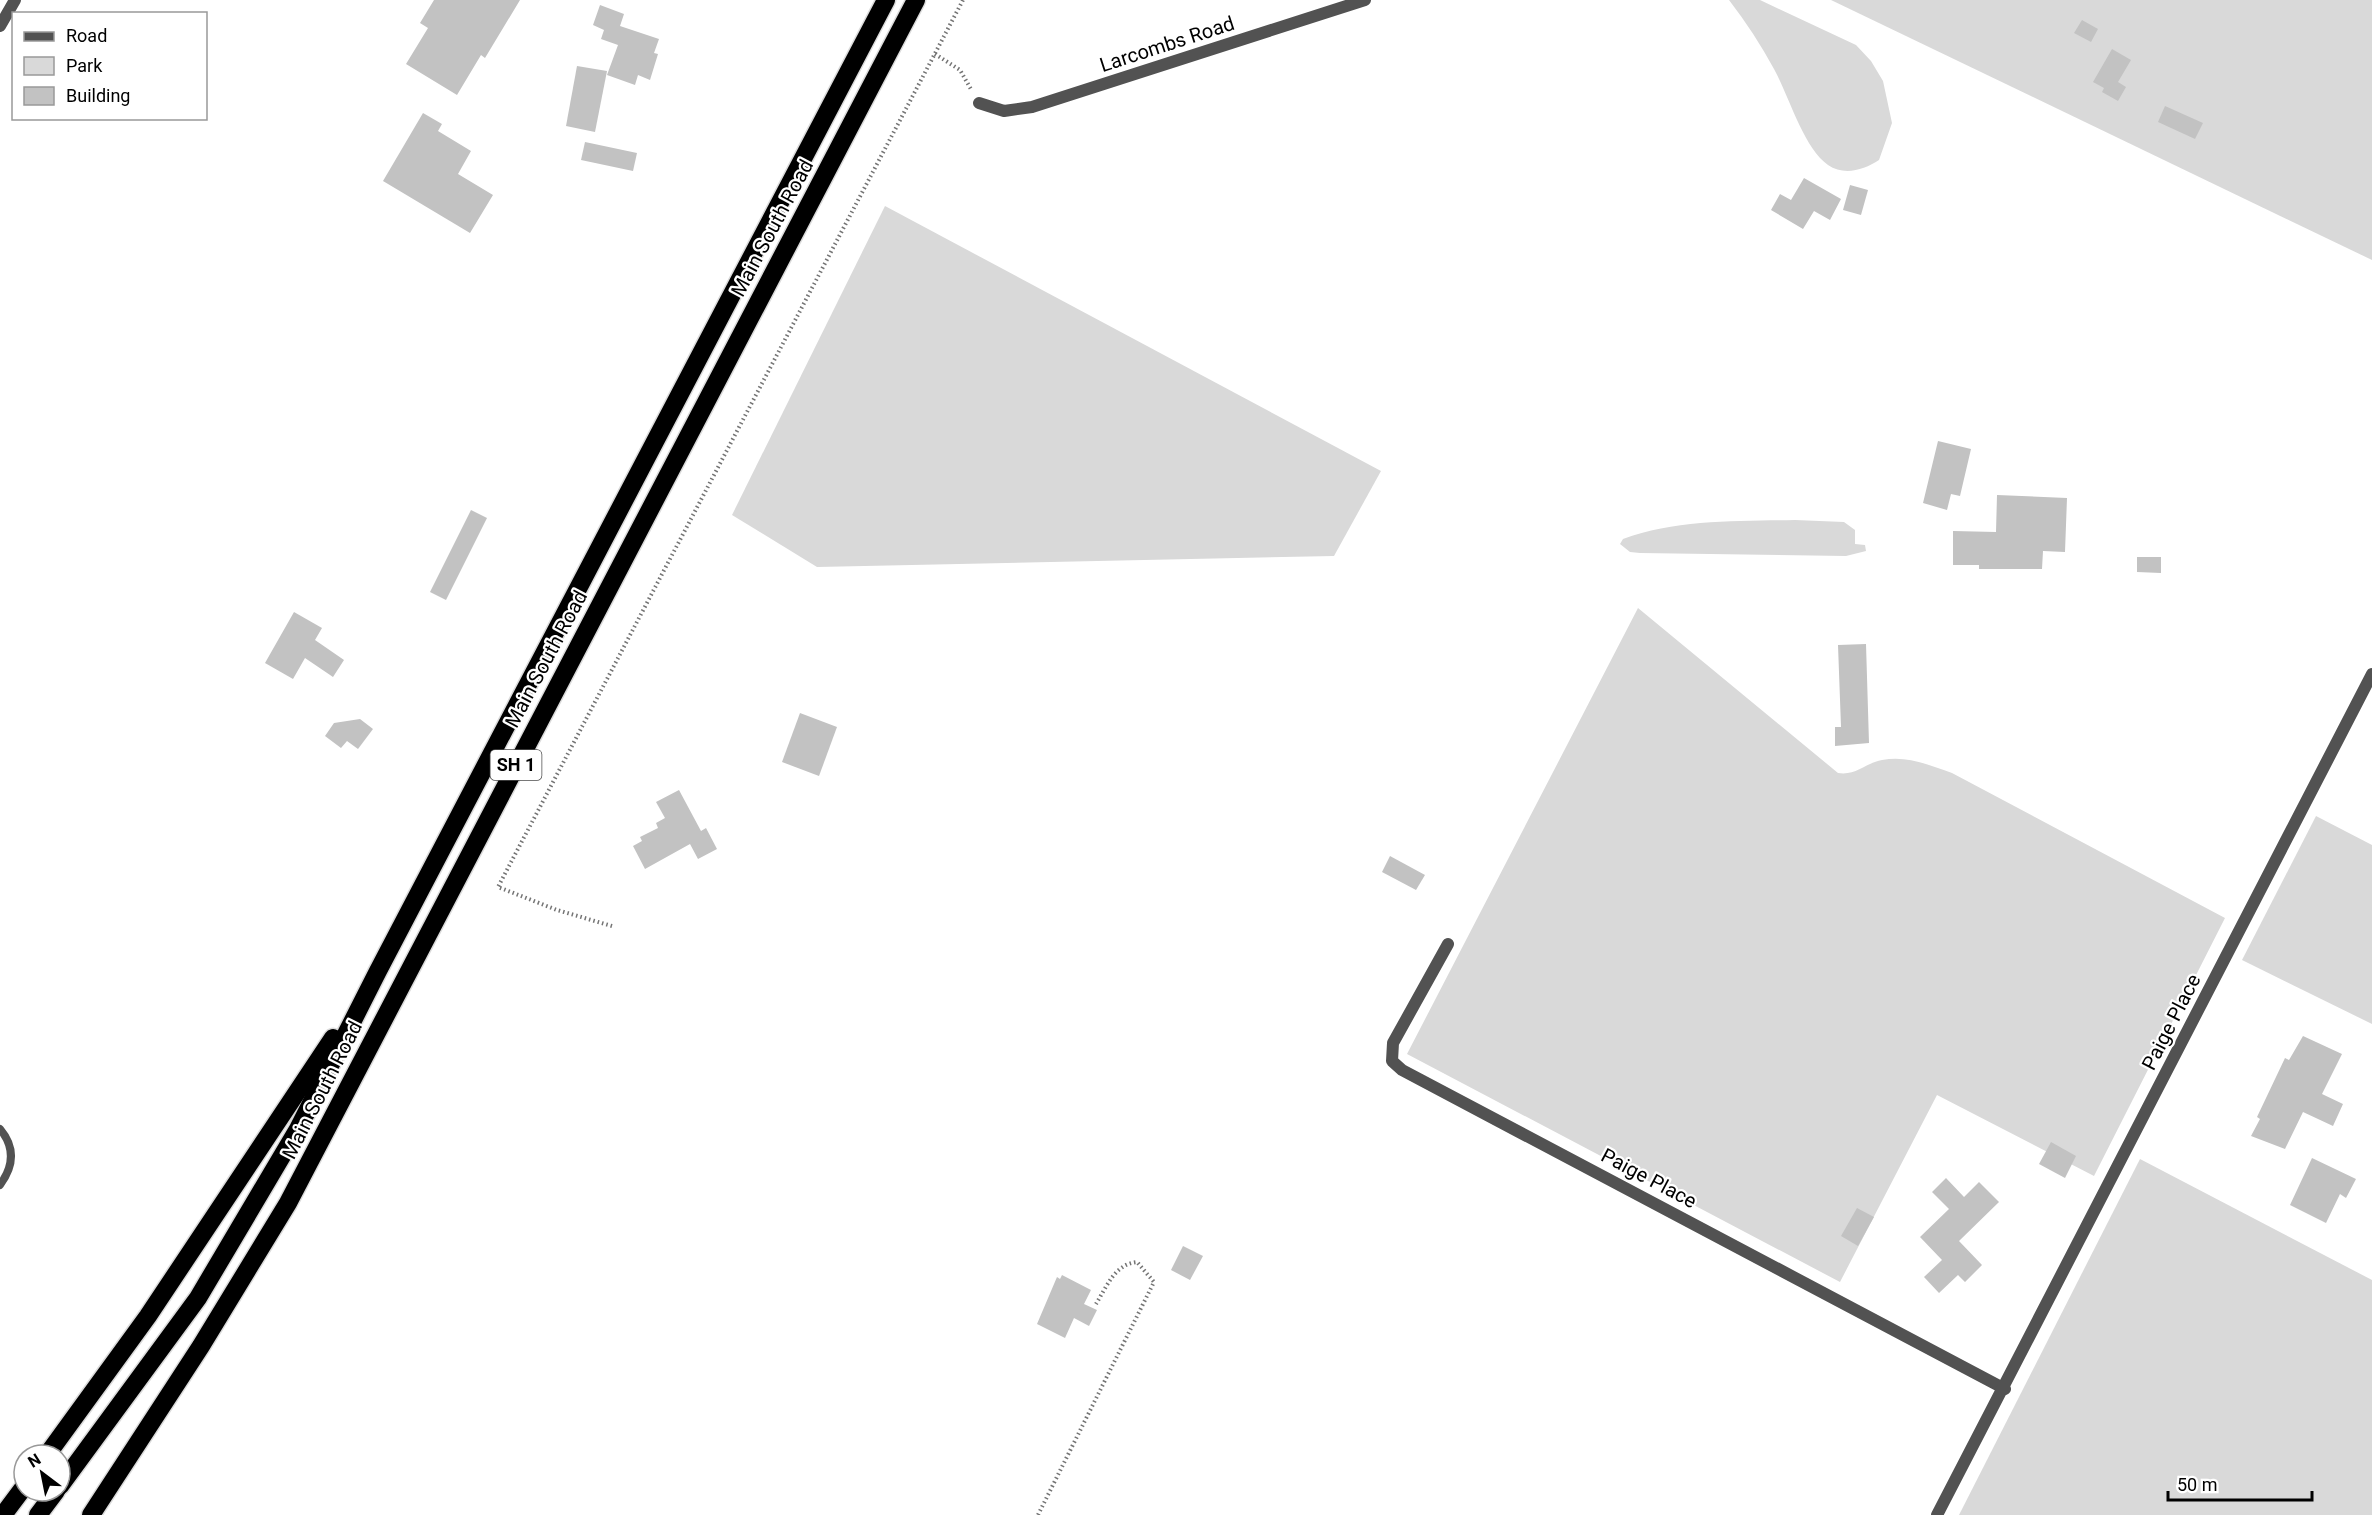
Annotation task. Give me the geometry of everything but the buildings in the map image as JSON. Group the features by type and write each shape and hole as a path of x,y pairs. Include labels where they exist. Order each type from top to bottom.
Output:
{"highway":[{"name":"Main South Road","path":"72,1470 198,1298 298,1129 378,971 886,0"},
{"name":"Main South Road","path":"91,1515 201,1346 288,1203 916,0"},
{"path":"56,1443 148,1316 378,971"},
{"path":"106,1515 201,1346"}],"street":[{"path":"0,26 15,0"},
{"name":"Larcombs Road","path":"979,103 1004,111 1032,107 1365,0"},
{"name":"Paige Place","path":"1937,1515 2005,1389 2372,674"},
{"name":"Paige Place","path":"1448,944 1393,1043 1392,1061 1402,1070 2005,1389"}],"lane":[{"path":"0,1129 7,1138 12,1155 9,1173 0,1185"}],"path":[{"path":"612,926 557,910 498,887 963,0"},
{"path":"935,54 960,70 979,103"},
{"path":"1038,1515 1154,1282 1137,1262 1126,1263 1117,1271 1096,1304"}],"green space":[{"path":"1729,0 1760,0 1856,45 1871,61 1883,81 1892,123 1879,160 1867,167 1847,171 1828,165 1819,157 1804,134 1769,60"},
{"path":"1831,0 2372,0 2372,260"},
{"path":"885,206 1381,471 1334,556 817,567 732,515"},
{"path":"1795,520 1844,522 1855,530 1855,544 1865,545 1866,551 1846,556 1640,553 1630,552 1620,544 1623,539 1644,532 1686,524"},
{"path":"1638,608 1838,773 1850,773 1882,760 1900,759 1952,773 2225,918 2094,1176 1937,1095 1840,1282 1407,1054"},
{"path":"2316,816 2372,845 2372,1024 2242,960"},
{"path":"2140,1159 2372,1280 2372,1515 1959,1515"}]}
